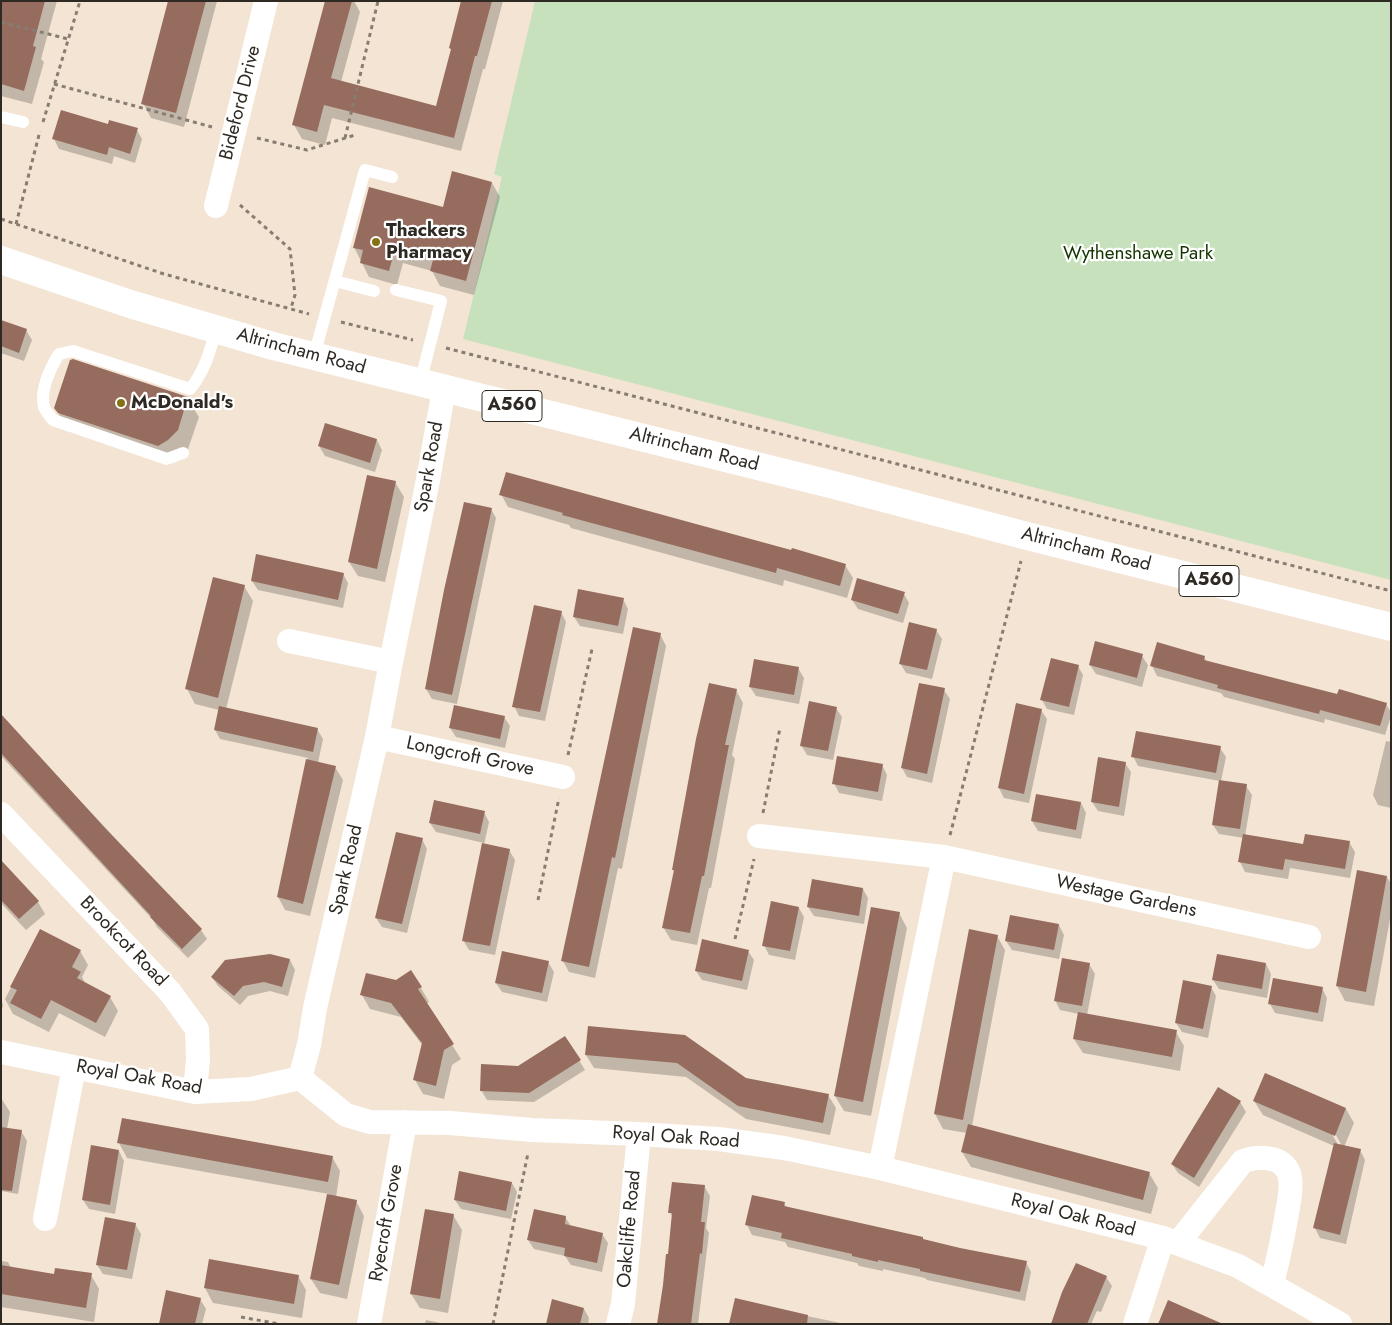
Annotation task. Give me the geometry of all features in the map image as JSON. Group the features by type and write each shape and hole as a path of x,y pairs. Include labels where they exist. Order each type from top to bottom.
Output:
{"highway":[{"name":"Altrincham Road","path":"1,260 130,304 216,330 314,356 834,485 1027,536 1391,627"}],"street":[{"name":"Bideford Drive","path":"219,197 266,1"},
{"name":"Spark Road","path":"300,1078 309,1045 315,1008 377,737 428,480 432,386"},
{"path":"289,641 391,662"},
{"name":"Longcroft Grove","path":"377,737 563,777"},
{"name":"Brookcot Road","path":"1,814 170,992 196,1029 198,1059 195,1092"},
{"name":"Westage Gardens","path":"759,836 944,857 1309,937"},
{"path":"880,1168 944,857"},
{"name":"Royal Oak Road","path":"1,1052 195,1092 251,1088 300,1078 346,1115 370,1122 450,1124 719,1139 784,1148 880,1168 1171,1241 1238,1266 1340,1324"},
{"path":"45,1219 74,1067"},
{"name":"Ryecroft Grove","path":"369,1324 406,1122"},
{"name":"Oakcliffe Road","path":"618,1324 623,1304 638,1134"},
{"path":"1135,1324 1171,1241 1243,1161 1252,1158 1270,1158 1283,1164 1290,1176 1291,1191 1272,1284"}],"lane":[{"path":"1,117 23,122"},
{"path":"314,356 365,170 392,177"},
{"path":"335,281 374,291"},
{"path":"396,290 441,301 430,344 432,386"},
{"path":"184,453 167,459 53,420 45,409 43,394 52,365 59,354 73,351 190,389 199,378 208,360 216,330"}],"path":[{"path":"16,224 54,84 80,1"},
{"path":"345,138 378,1"},
{"path":"1,22 68,39"},
{"path":"54,84 234,133 307,150 354,135"},
{"path":"219,197 290,249 295,295 291,308"},
{"path":"1,219 164,274 325,318 712,415 1391,591"},
{"path":"944,857 1027,536"},
{"path":"493,1324 532,1130"},
{"path":"240,1317 279,1324"}],"green space":[{"name":"Wythenshawe Park","path":"535,1 1391,1 1391,580 463,339 502,177 494,174"}],"building":[{"path":"1,1 45,1 33,46 36,47 24,91 1,84"},
{"path":"168,1 206,1 176,113 141,104"},
{"path":"325,1 352,1 331,78 436,106 461,1 492,1 477,56 475,56 454,138 324,105 317,132 292,125"},
{"path":"61,110 108,124 109,120 138,128 130,154 109,147 107,155 52,139"},
{"path":"452,171 492,182 466,281 430,271 433,260 395,249 389,271 360,263 363,250 353,248 369,187 443,207"},
{"path":"1,320 27,329 19,353 1,346"},
{"name":"McDonald's","path":"73,359 188,397 178,430 168,440 158,446 58,413 54,408 70,360"},
{"path":"325,423 377,439 370,463 318,446"},
{"path":"506,472 846,564 840,586 777,568 776,573 562,515 563,513 499,495"},
{"path":"367,475 396,481 377,569 348,562"},
{"path":"464,502 492,508 452,695 425,689 444,590"},
{"path":"256,554 344,573 338,600 251,581"},
{"path":"213,577 245,585 218,698 185,689"},
{"path":"857,578 905,592 898,614 851,600"},
{"path":"578,589 624,598 618,626 573,617"},
{"path":"534,605 562,611 540,712 512,707"},
{"path":"909,622 937,629 927,670 899,664"},
{"path":"633,627 661,633 615,858 612,857 589,967 561,961"},
{"path":"1095,641 1143,654 1137,678 1089,665"},
{"path":"1157,642 1205,656 1204,660 1337,694 1339,689 1387,703 1380,726 1320,710 1319,714 1217,688 1218,685 1150,666"},
{"path":"1051,658 1079,665 1069,707 1040,700"},
{"path":"754,659 799,667 794,695 749,687"},
{"path":"709,683 737,689 725,745 729,745 704,876 702,876 690,933 662,928 674,870 672,870 696,739"},
{"path":"919,683 945,688 927,774 901,768"},
{"path":"809,701 837,707 828,751 800,746"},
{"path":"1016,703 1042,709 1024,794 998,788"},
{"path":"454,705 505,716 500,739 449,728"},
{"path":"219,706 318,728 313,752 214,730"},
{"path":"1,714 105,828 202,929 182,949 150,917 1,753"},
{"path":"1136,731 1221,746 1216,773 1131,757"},
{"path":"837,756 883,764 878,792 832,784"},
{"path":"1098,757 1126,762 1119,807 1091,802"},
{"path":"306,759 336,766 303,904 277,897"},
{"path":"1219,780 1247,784 1240,829 1212,825"},
{"path":"1036,794 1081,802 1076,830 1031,821"},
{"path":"434,800 485,811 480,834 429,823"},
{"path":"396,832 423,838 402,924 375,918"},
{"path":"1243,834 1303,844 1305,834 1350,841 1345,869 1285,859 1283,870 1238,862"},
{"path":"482,843 510,849 490,946 462,941"},
{"path":"1,860 39,901 19,919 1,900"},
{"path":"1357,870 1387,876 1366,992 1336,986"},
{"path":"812,879 863,888 859,916 807,907"},
{"path":"771,901 799,907 790,951 762,946"},
{"path":"871,907 900,912 863,1102 834,1096"},
{"path":"1010,915 1059,924 1054,950 1005,941"},
{"path":"40,929 81,950 72,967 81,972 77,978 111,996 96,1023 51,1000 41,1019 10,1003 17,990 10,987"},
{"path":"969,929 998,935 963,1120 934,1114"},
{"path":"702,939 749,950 742,981 695,971"},
{"path":"502,951 549,961 542,993 495,983"},
{"path":"270,954 290,959 282,987 264,982 243,986 234,996 211,977 225,960"},
{"path":"1217,954 1266,963 1262,989 1212,980"},
{"path":"1062,958 1090,963 1082,1006 1054,1001"},
{"path":"411,970 422,987 418,989 454,1044 444,1050 436,1086 413,1080 422,1043 391,1003 360,995 366,973 396,980"},
{"path":"1273,978 1323,987 1318,1013 1268,1004"},
{"path":"1183,980 1212,986 1203,1029 1175,1023"},
{"path":"1078,1012 1177,1030 1172,1057 1073,1039"},
{"path":"588,1026 685,1035 746,1078 829,1094 823,1123 738,1106 677,1063 585,1055"},
{"path":"565,1036 581,1060 529,1093 480,1091 481,1064 518,1066"},
{"path":"1265,1073 1346,1108 1335,1136 1253,1101"},
{"path":"1218,1087 1241,1101 1194,1178 1171,1164"},
{"path":"122,1118 333,1156 328,1182 117,1143"},
{"path":"968,1124 1150,1172 1143,1200 961,1152"},
{"path":"1,1127 22,1130 12,1191 1,1190"},
{"path":"1334,1143 1361,1149 1340,1235 1313,1228"},
{"path":"91,1145 119,1150 110,1205 82,1200"},
{"path":"459,1171 512,1182 506,1211 454,1200"},
{"path":"672,1182 705,1185 701,1222 705,1222 702,1254 700,1253 691,1324 657,1324 666,1254 668,1254 672,1213 668,1213"},
{"path":"327,1194 357,1200 339,1285 310,1279"},
{"path":"752,1195 785,1202 784,1206 923,1237 923,1239 960,1248 1027,1261 1020,1292 878,1260 878,1262 852,1256 852,1254 781,1238 782,1233 745,1225"},
{"path":"425,1209 454,1214 440,1299 410,1294"},
{"path":"534,1209 566,1216 565,1224 603,1233 597,1263 564,1256 565,1248 527,1240"},
{"path":"105,1217 136,1223 127,1270 96,1265"},
{"path":"209,1259 299,1275 294,1304 204,1288"},
{"path":"1076,1263 1107,1276 1087,1324 1051,1324 1062,1292"},
{"path":"1,1265 54,1274 55,1268 92,1273 86,1308 1,1294"},
{"path":"166,1290 201,1298 195,1324 159,1324"},
{"path":"735,1298 808,1315 807,1324 729,1324"},
{"path":"552,1299 584,1308 580,1324 546,1324"},
{"path":"1168,1300 1223,1324 1158,1324"}],"place":[{"name":"Thackers Pharmacy","path":"376,242"},
{"name":"McDonald's","path":"121,403"}]}
